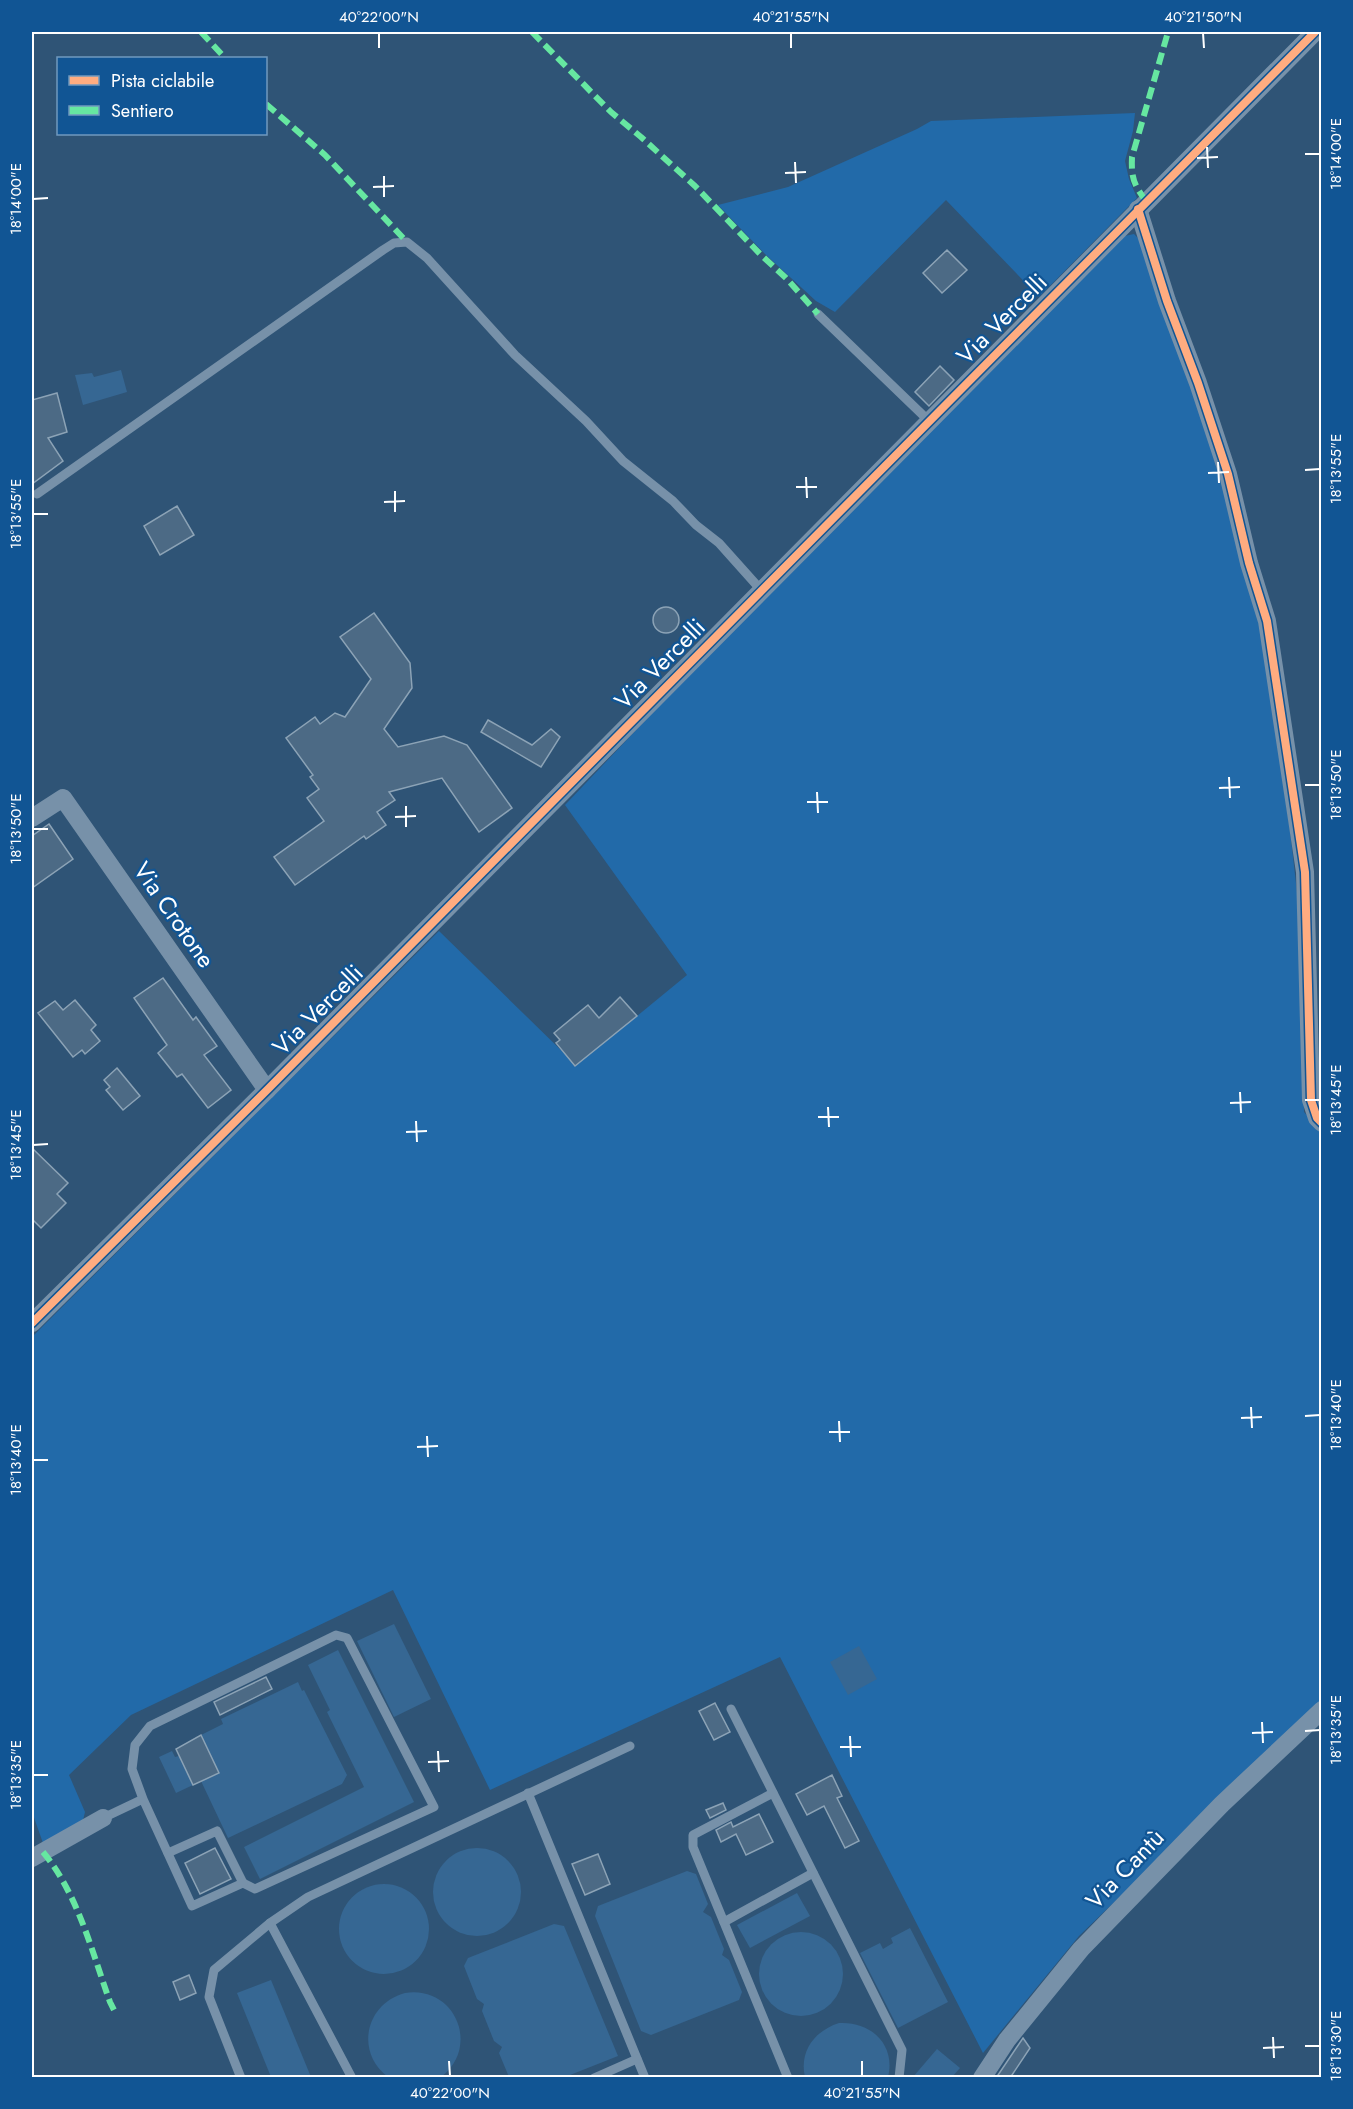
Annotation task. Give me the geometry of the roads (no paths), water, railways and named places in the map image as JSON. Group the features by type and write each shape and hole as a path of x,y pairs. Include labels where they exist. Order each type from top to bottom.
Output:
{"street":[{"name":"Via Vercelli","path":"32,1323 267,1090 1315,32"},
{"path":"1138,209 1167,301 1198,383 1228,474 1249,563 1267,621 1305,872 1311,1100 1317,1118 1322,1123"},
{"name":"Via Crotone","path":"32,818 63,798 267,1090"},
{"name":"Via Cantù","path":"982,2078 1007,2040 1081,1949 1222,1804 1322,1710"},
{"path":"32,1858 103,1818"}],"lane":[{"path":"37,494 383,250 394,243 407,242 427,258 515,356 586,421 623,461 673,501 696,525 719,543 761,590"},
{"path":"818,314 929,421"},
{"path":"168,1853 217,1830 243,1883 255,1889 434,1807 347,1638 336,1635 150,1726 135,1745 132,1769 143,1799 192,1906 243,1883"},
{"path":"731,1709 902,2050 898,2078"},
{"path":"241,2078 209,1997 214,1970 270,1923 308,1898 630,1746"},
{"path":"528,1793 645,2078"},
{"path":"774,1793 693,1834 693,1847 788,2078"},
{"path":"103,1818 143,1799"},
{"path":"724,1922 813,1873"},
{"path":"270,1923 352,2078"},
{"path":"594,2078 637,2059"}]}
